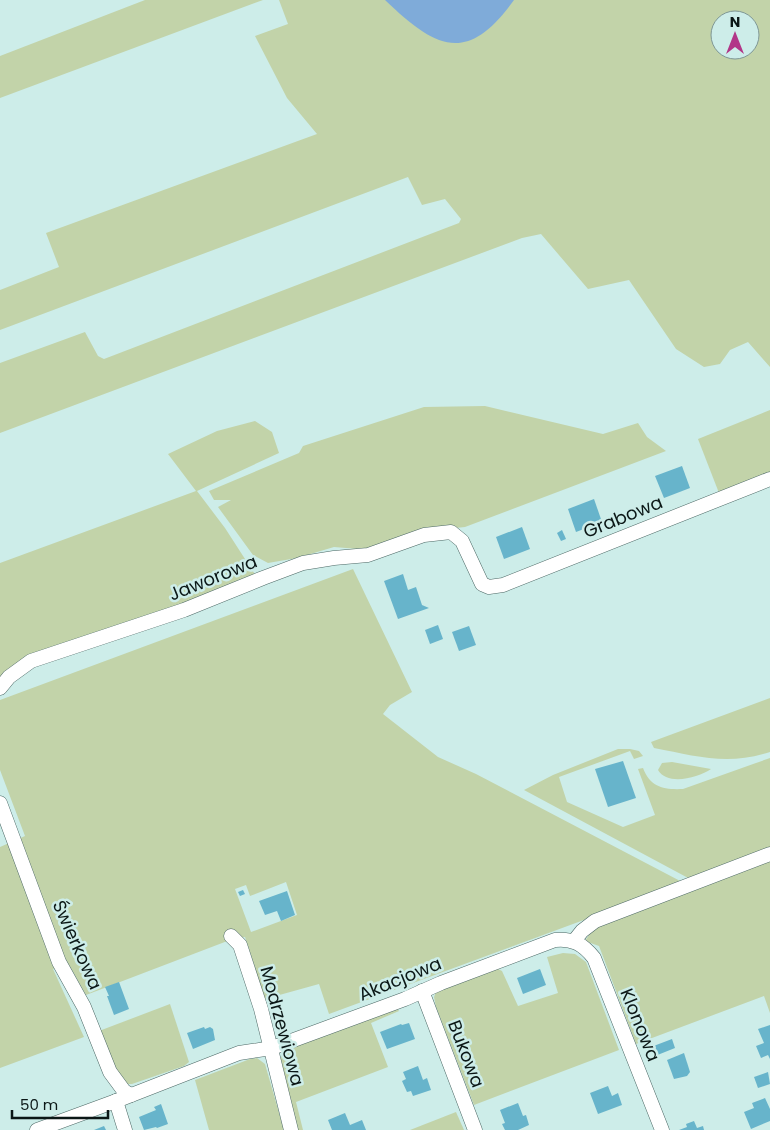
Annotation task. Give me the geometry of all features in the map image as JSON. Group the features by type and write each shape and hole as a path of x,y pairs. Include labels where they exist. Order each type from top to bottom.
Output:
{"street":[{"name":"Grabowa","path":"451,532 462,541 482,584 489,587 503,585 770,479"},
{"name":"Jaworowa","path":"0,688 9,677 31,661 184,610 303,564 334,558 368,555 424,535 451,532"},
{"name":"Świerkowa","path":"0,803 60,962 84,1007 110,1072 124,1092 131,1095"},
{"path":"574,941 582,931 595,922 770,854"},
{"name":"Modrzewiowa","path":"231,936 240,945 261,1009 291,1130"},
{"name":"Akacjowa","path":"37,1130 239,1053 272,1048 406,999 422,991 555,940 574,941"},
{"name":"Klonowa","path":"574,941 587,949 594,958 662,1130"},
{"name":"Bukowa","path":"422,991 475,1130"},
{"path":"116,1101 125,1130"}],"green space":[{"path":"145,0 263,0 0,98 0,56"},
{"path":"279,0 770,0 770,367 748,342 730,350 720,364 704,367 676,349 629,280 588,289 541,234 522,238 0,433 0,363 85,332 98,356 104,359 459,223 461,219 445,199 422,205 408,177 0,330 0,290 59,267 46,233 317,134 287,98 255,36 288,24"},
{"path":"485,406 603,434 638,423 647,437 666,451 465,527 446,529 374,547 358,549 334,547 297,558 268,563 253,555 218,507 231,500 214,500 209,491 299,453 303,446 424,407"},
{"path":"770,410 770,472 719,493 698,439"},
{"path":"255,421 272,432 279,453 197,491 225,528 256,576 0,681 0,563 196,491 168,454 217,431"},
{"path":"353,569 412,692 390,705 383,714 438,757 476,774 684,883 329,1014 319,984 265,999 245,937 230,940 86,995 69,965 53,969 84,1037 0,1068 0,847 25,836 0,770 0,700","holes":["286,882 297,915 251,932 235,889 246,885 250,896"]},
{"path":"770,698 770,752 740,758 712,758 654,748 651,742"},
{"path":"618,749 639,751 643,756 634,759 630,751 559,777 567,802 623,827 655,815 638,769 643,768 650,779 658,786 670,789 683,789 770,758 770,847 690,879 524,790 553,775"},
{"path":"672,762 711,769 683,779 668,778 658,770 662,763"},
{"path":"770,859 770,1013 764,996 636,1044 599,946 585,941 594,927"},
{"path":"563,953 575,954 586,962 619,1050 474,1105 436,1007 434,997 436,992 494,967 502,971 518,1006 558,993 547,957"},
{"path":"170,1004 189,1062 184,1066 132,1084 125,1084 121,1081 99,1031"},
{"path":"397,1008 399,1011 371,1023 388,1067 296,1102 303,1130 297,1130 280,1059 285,1048"},
{"path":"257,1058 265,1064 284,1130 209,1130 195,1080"},
{"path":"456,1112 464,1130 410,1130"}],"water":[{"path":"385,0 514,0 497,21 481,34 466,41 451,43 436,39 420,30"}],"building":[{"path":"682,466 690,488 664,498 655,476"},
{"path":"594,499 602,522 576,532 568,509"},
{"path":"522,527 530,549 504,559 496,537"},
{"path":"562,530 566,539 561,541 557,533"},
{"path":"403,574 408,590 416,587 422,605 429,608 398,619 384,581"},
{"path":"438,625 443,639 430,644 425,630"},
{"path":"469,626 476,645 459,651 452,632"},
{"path":"623,761 636,798 608,807 595,769"},
{"path":"243,890 245,894 240,896 238,892"},
{"path":"287,891 295,915 281,921 277,911 265,915 259,901"},
{"path":"540,969 546,985 523,994 517,978"},
{"path":"119,982 129,1009 114,1015 105,987"},
{"path":"409,1023 415,1039 387,1049 380,1032"},
{"path":"770,1025 770,1059 768,1055 761,1058 756,1046 764,1043 758,1029"},
{"path":"204,1027 205,1029 210,1027 213,1029 215,1040 193,1049 187,1033"},
{"path":"672,1039 675,1048 655,1056 651,1047"},
{"path":"684,1053 690,1072 687,1076 674,1079 667,1060"},
{"path":"418,1066 423,1080 427,1078 431,1090 413,1096 411,1091 407,1092 402,1081 406,1079 403,1072"},
{"path":"768,1072 770,1084 758,1088 754,1077"},
{"path":"608,1086 612,1096 618,1093 622,1105 598,1114 590,1093"},
{"path":"765,1098 770,1109 770,1121 751,1129 744,1112 754,1108 752,1103"},
{"path":"518,1103 523,1116 526,1115 529,1125 518,1130 505,1130 502,1124 505,1123 500,1110"},
{"path":"161,1104 168,1124 144,1130 139,1117 156,1110 154,1107"},
{"path":"345,1113 350,1125 362,1120 366,1130 332,1130 328,1120"},
{"path":"694,1121 697,1128 703,1126 704,1130 679,1130 687,1127 686,1124"},
{"path":"104,1126 106,1130 94,1130"}]}
